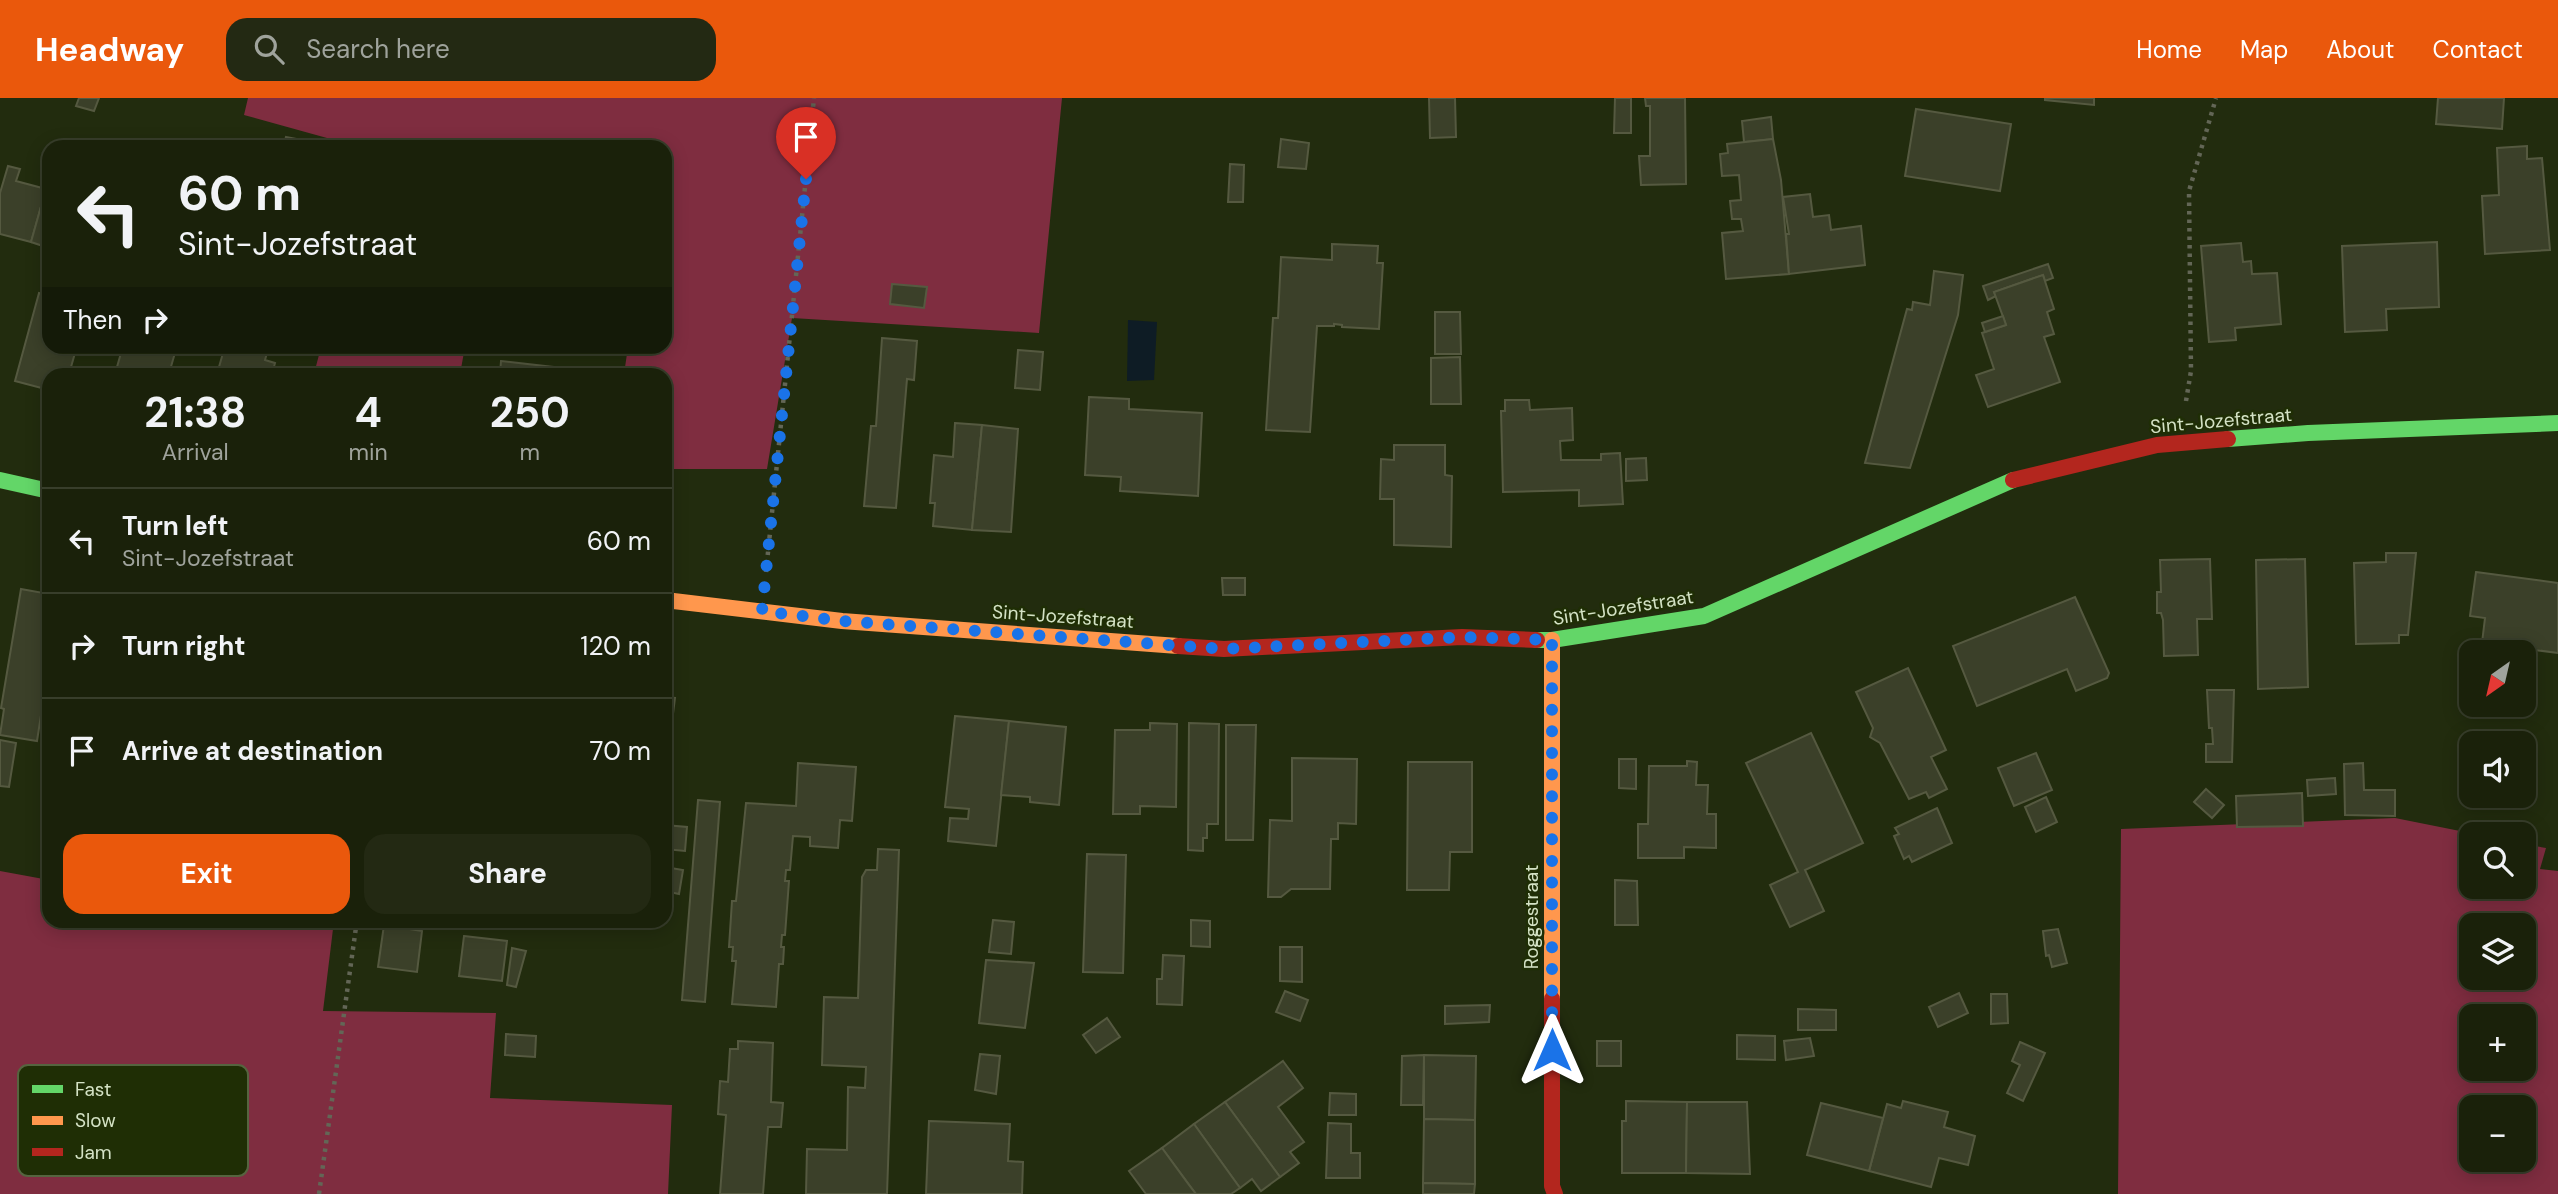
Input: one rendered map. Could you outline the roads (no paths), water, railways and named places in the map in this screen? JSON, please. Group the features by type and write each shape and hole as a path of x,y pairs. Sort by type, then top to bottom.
{"street":[{"name":"Sint-Jozefstraat","path":"672,601 842,621 1224,649 1462,637 1552,640 1703,616 2008,481 2157,445 2308,433 2558,423"},
{"path":"0,480 42,489"},
{"name":"Roggestraat","path":"1552,640 1552,1186 1555,1194"}],"water":[{"path":"1128,320 1157,322 1154,380 1127,381"}]}
